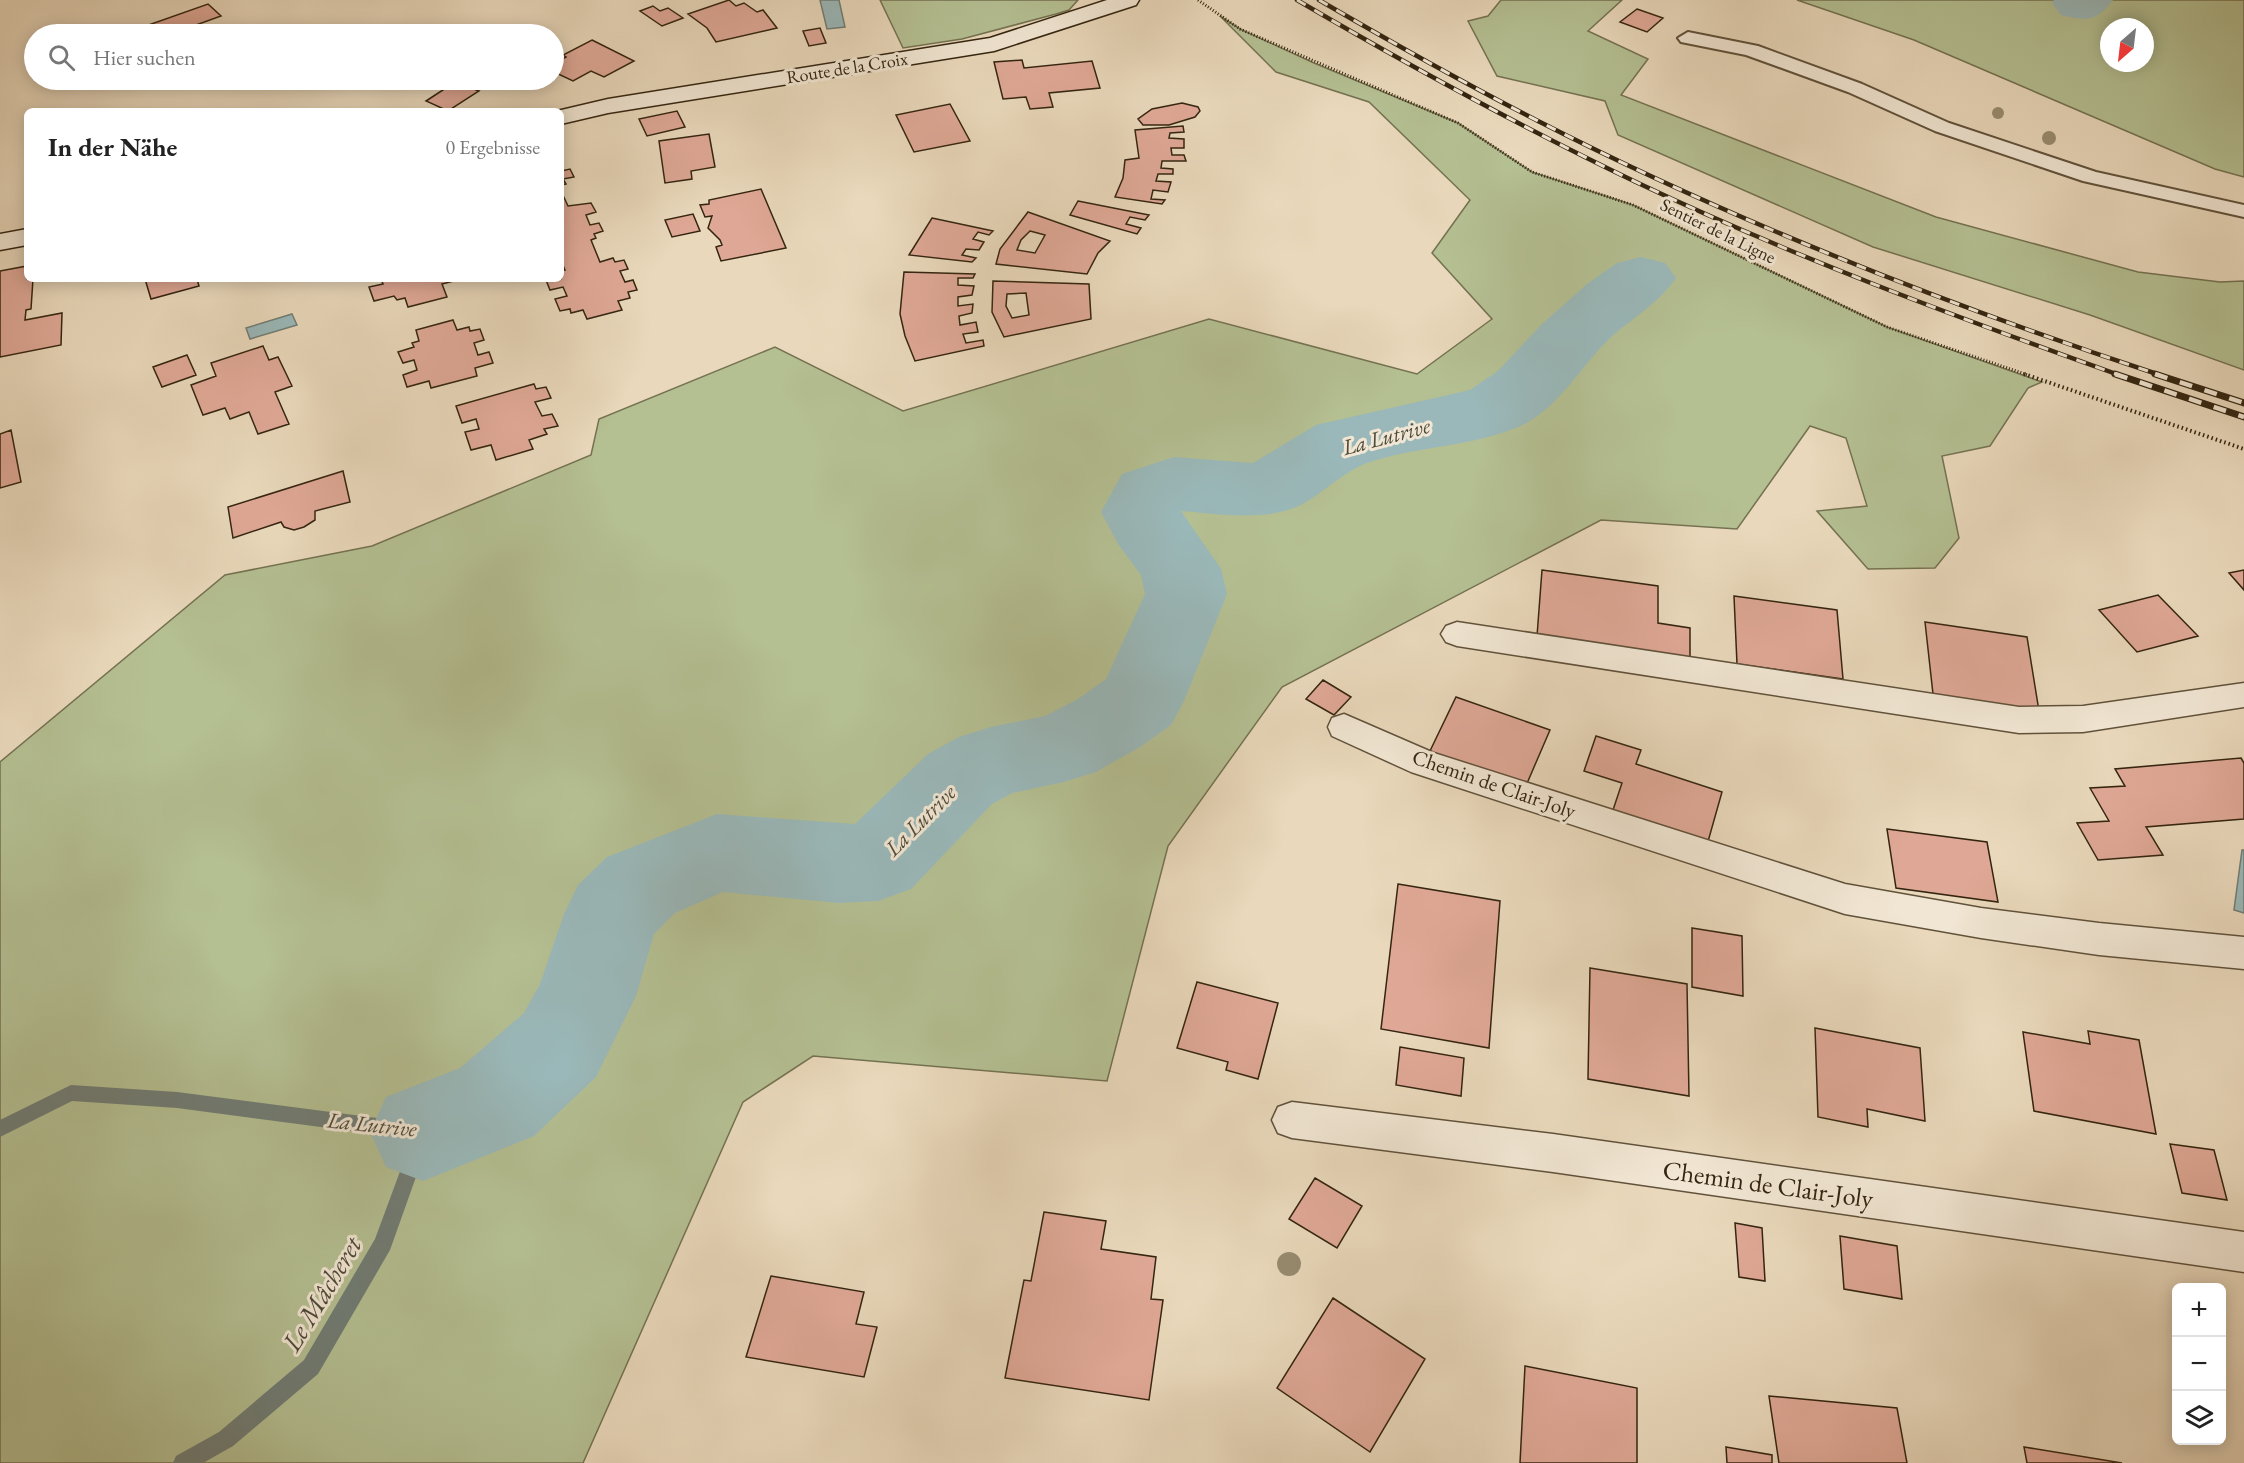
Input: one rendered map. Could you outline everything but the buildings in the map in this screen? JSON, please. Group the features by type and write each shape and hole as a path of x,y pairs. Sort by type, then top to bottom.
{"street":[{"name":"Route de la Croix","path":"564,116 608,106 994,44 1127,0"},
{"path":"0,242 24,238"},
{"path":"1457,634 2019,720 2083,719 2244,695"},
{"name":"Chemin de Clair-Joly","path":"1344,727 1423,763 1845,899 1981,923 2099,939 2244,953"},
{"name":"Chemin de Clair-Joly","path":"1292,1120 1542,1152 2244,1252"}],"lane":[{"path":"1688,38 1751,50 1855,88 1941,127 2090,177 2244,210"}],"path":[{"name":"Sentier de la Ligne","path":"1198,0 1240,29 1458,123 1532,172 1633,205 1887,327 2244,449"}],"green space":[{"path":"880,0 1078,0 1069,10 1056,14 962,39 903,48"},
{"path":"1501,0 1622,0 1588,31 1648,59 1621,95 1936,217 2138,272 2220,282 2244,281 2244,370 2090,315 1873,247 1618,135 1605,101 1497,76 1468,21 1488,16"},
{"path":"1797,0 2244,0 2244,177 2215,169 1914,40"},
{"path":"1220,16 1240,29 1314,63 1458,123 1532,172 1633,205 1887,327 2042,382 2028,388 1990,446 1942,456 1959,538 1935,568 1868,569 1817,511 1867,506 1846,438 1810,426 1737,529 1601,520 1282,687 1168,846 1107,1081 813,1056 743,1102 583,1463 0,1463 0,762 225,575 372,546 591,455 599,419 775,347 903,411 1209,319 1417,374 1492,319 1432,253 1470,200 1369,102 1276,72"}],"water":[{"path":"820,0 839,0 845,27 827,29"},
{"path":"292,314 297,325 250,339 246,328"},
{"path":"2242,850 2244,850 2244,913 2234,910"}],"waterway":[{"name":"La Lutrive","path":"2081,3 2084,0"},
{"name":"La Lutrive","path":"423,1132 497,1102 560,1045 586,996 612,914 641,885 717,853 839,864 878,862 960,779 991,762 1064,747 1109,723 1140,701 1186,594 1180,569 1146,524 1141,512 1150,493 1174,484 1251,490 1277,484 1300,467 1343,443 1491,410 1515,396 1584,324 1641,278"},
{"name":"La Lutrive","path":"0,1129 71,1093 177,1100 423,1132 383,1244 311,1367 226,1439 183,1463"}],"railway":[{"path":"1297,0 1508,118 1594,162 1697,210 1876,285 2119,375"},
{"path":"1319,0 1510,107 1689,194 1766,228 1923,291 2160,375"},
{"path":"2115,374 2244,417"},
{"path":"2155,374 2244,403"}],"water label":[{"name":"Le Mâcheret","path":"322,1294"}]}
